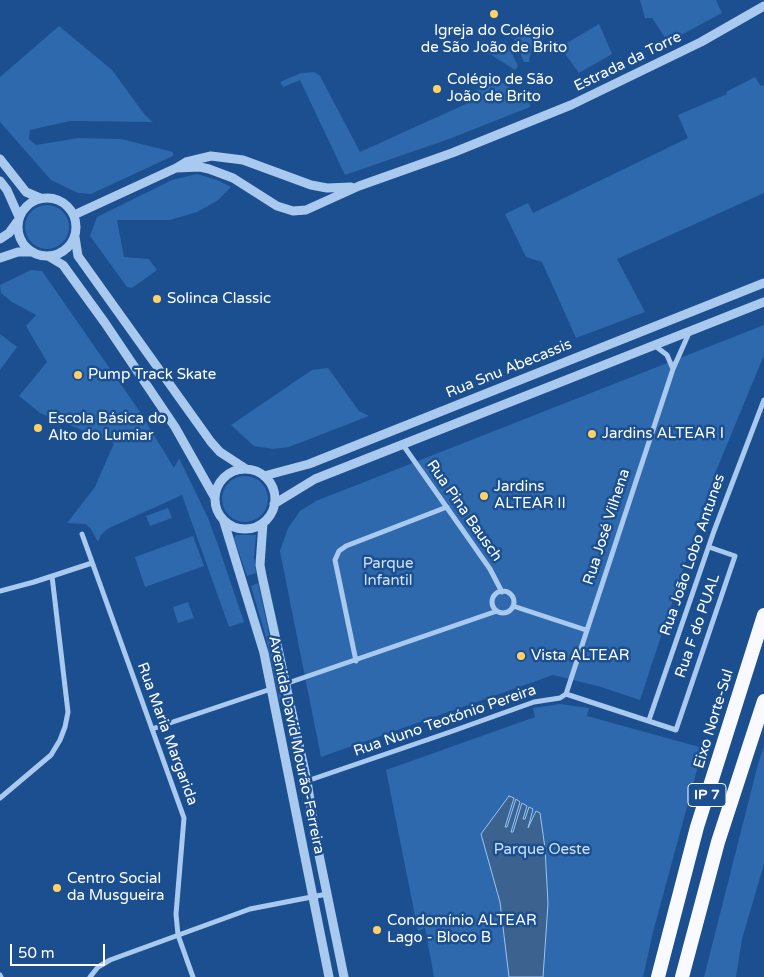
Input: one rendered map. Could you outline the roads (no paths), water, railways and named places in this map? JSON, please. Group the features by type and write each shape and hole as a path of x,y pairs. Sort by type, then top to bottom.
{"highway":[{"name":"Eixo Norte-Sul","path":"658,977 697,827 764,615"},
{"name":"IP 7","path":"682,977 718,842 764,701"}],"street":[{"name":"Estrada da Torre","path":"176,168 200,167 223,174 242,183 277,206 293,211 306,210 359,186 452,153 563,109 701,42 764,6"},
{"name":"Estrada da Torre","path":"74,214 186,162 200,158 222,156 243,160 311,185 340,188 359,186"},
{"path":"0,159 26,192 40,198 52,198 62,202 74,214 76,226 74,237 64,251 48,256 31,252 18,252 0,258"},
{"path":"0,181 8,190 18,219 20,239 31,252"},
{"path":"0,239 9,233 30,203 40,198"},
{"path":"48,256 63,265 105,323 175,427 215,498 219,515 224,522 231,526 248,529 263,523 272,511 274,504 274,493 270,484 264,476 246,469 220,452 210,442 78,256 74,237"},
{"name":"Rua Snu Abecassis","path":"264,476 309,464 764,283"},
{"name":"Rua Snu Abecassis","path":"274,504 315,478 764,302"},
{"name":"Rua José Vilhena","path":"566,694 673,369 690,331"},
{"path":"654,345 667,355 673,369"},
{"name":"Rua João Lobo Antunes","path":"649,720 708,546 764,400"},
{"name":"Rua Pina Bausch","path":"403,445 490,569 502,592"},
{"path":"215,498 216,489 228,474 246,469"},
{"path":"356,661 335,560 339,551 346,546 447,507"},
{"name":"Avenida David Mourão-Ferreira","path":"224,522 262,644 330,977"},
{"name":"Avenida David Mourão-Ferreira","path":"263,523 262,576 307,781 344,977"},
{"name":"Rua Maria Margarida","path":"82,534 184,818 176,914 178,935 193,977"},
{"name":"Rua F do PUAL","path":"649,720 676,730 735,556 708,546"},
{"path":"0,591 92,563"},
{"path":"0,798 51,755 65,727 68,712 52,576"},
{"path":"497,611 493,605 494,598 502,592 512,596 513,606"},
{"path":"513,606 586,630"},
{"path":"285,684 497,611 506,613 513,606"},
{"path":"152,729 271,689"},
{"path":"566,694 649,720"},
{"name":"Rua Nuno Teotónio Pereira","path":"307,781 534,702 560,698 566,694"},
{"path":"90,977 98,966 110,960 250,909 327,894"}],"place":[{"name":"Igreja do Colégio de São João de Brito","path":"494,14"},
{"name":"Colégio de São João de Brito","path":"437,89"},
{"name":"Solinca Classic","path":"157,299"},
{"name":"Pump Track Skate","path":"78,375"},
{"name":"Escola Básica do Alto do Lumiar","path":"38,428"},
{"name":"Jardins ALTEAR I","path":"592,434"},
{"name":"Jardins ALTEAR II","path":"484,496"},
{"name":"Vista ALTEAR","path":"521,656"},
{"name":"Centro Social da Musgueira","path":"57,888"},
{"name":"Condomínio ALTEAR Lago - Bloco B","path":"377,930"}],"park label":[{"name":"Parque Infantil","path":"388,572"},
{"name":"Parque Oeste","path":"542,850"}]}
